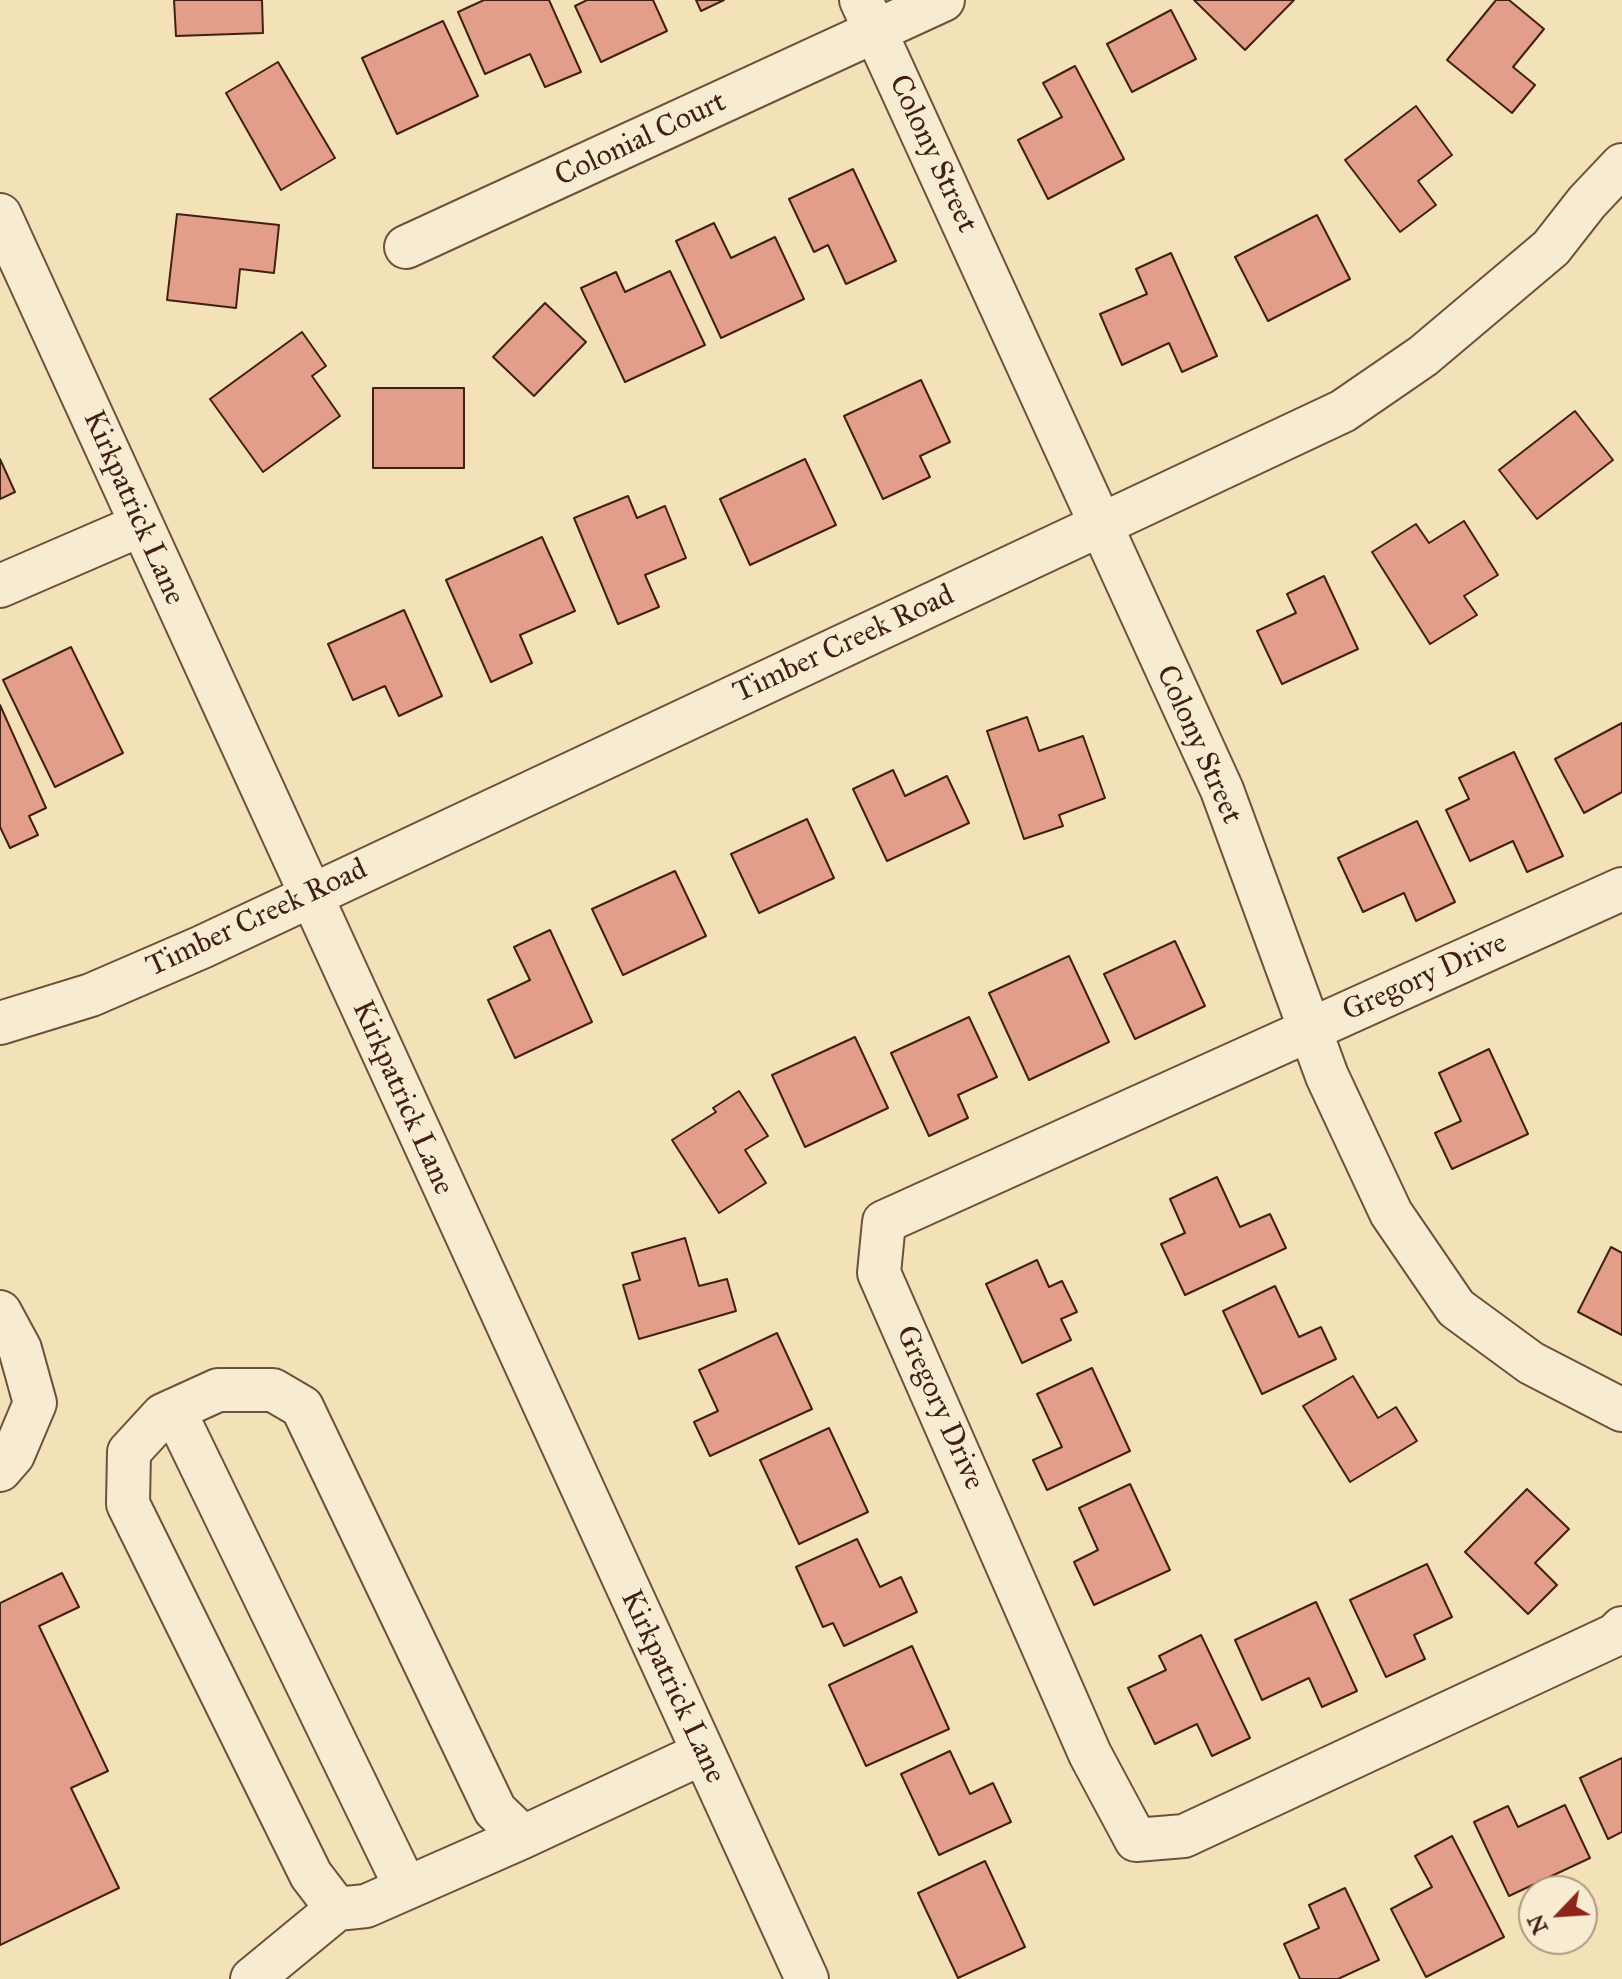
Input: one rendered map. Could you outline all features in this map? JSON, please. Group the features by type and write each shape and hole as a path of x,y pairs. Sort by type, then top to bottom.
{"street":[{"name":"Colonial Court","path":"406,247 868,16 943,0"},
{"name":"Colony Street","path":"868,16 973,240 1098,525 1222,790 1327,1076 1391,1213 1456,1308 1531,1363 1622,1410"},
{"name":"Timber Creek Road","path":"0,1023 91,995 1343,411 1423,356 1551,248 1587,202 1622,165"},
{"name":"Kirkpatrick Lane","path":"0,215 807,1979"},
{"path":"0,586 141,525"},
{"name":"Gregory Drive","path":"1622,889 884,1222 879,1273 1090,1754 1136,1840 1184,1836 1615,1635 1622,1628"},
{"path":"0,1312 20,1349 35,1403 13,1455 0,1470"},
{"path":"337,1909 311,1875 128,1504 129,1452 163,1415 218,1390 273,1390 302,1407 495,1810 523,1837"},
{"path":"174,1410 406,1888"},
{"path":"252,1979 337,1909 366,1906 703,1753"}],"building":[{"path":"174,0 262,0 263,33 176,36"},
{"path":"484,0 549,0 581,72 545,87 530,54 485,74 458,12"},
{"path":"587,0 653,0 667,31 601,62 575,6"},
{"path":"696,0 724,0 701,11"},
{"path":"1194,0 1294,0 1245,50"},
{"path":"1496,0 1509,0 1544,29 1513,67 1535,85 1512,113 1447,60"},
{"path":"1171,10 1196,59 1132,92 1107,44"},
{"path":"443,21 478,96 397,134 362,58"},
{"path":"278,62 335,158 281,190 226,93"},
{"path":"1075,66 1124,159 1048,199 1018,140 1062,117 1043,83"},
{"path":"1416,106 1452,155 1418,181 1436,205 1400,232 1345,160"},
{"path":"853,169 896,261 846,284 828,245 814,252 789,199"},
{"path":"177,214 279,225 274,273 240,269 236,308 167,300"},
{"path":"1317,215 1350,279 1268,321 1235,257"},
{"path":"714,223 731,258 775,237 804,299 721,338 676,241"},
{"path":"1171,253 1217,356 1182,372 1169,343 1122,365 1100,314 1147,294 1136,269"},
{"path":"670,271 705,345 625,382 581,288 616,272 625,292"},
{"path":"545,303 586,342 534,396 493,357"},
{"path":"302,332 326,366 312,376 340,416 263,472 210,399"},
{"path":"921,380 950,442 920,456 930,477 883,499 844,416"},
{"path":"373,388 464,388 464,468 373,468"},
{"path":"1575,411 1613,460 1537,519 1499,470"},
{"path":"0,459 15,492 0,499"},
{"path":"805,459 836,525 750,565 720,499"},
{"path":"628,496 637,518 665,506 686,558 645,575 659,607 618,624 574,518"},
{"path":"1464,521 1498,575 1464,596 1477,615 1430,644 1372,552 1416,524 1429,543"},
{"path":"542,537 575,611 520,635 532,663 491,682 446,580"},
{"path":"1324,576 1358,649 1282,684 1257,631 1296,613 1287,594"},
{"path":"404,610 442,696 399,716 385,686 353,700 328,644"},
{"path":"71,647 123,753 55,787 3,680"},
{"path":"0,705 46,808 29,816 38,835 10,848 0,827"},
{"path":"1027,717 1039,751 1083,736 1105,798 1059,815 1063,826 1024,839 987,731"},
{"path":"1622,723 1622,792 1584,813 1555,759"},
{"path":"1514,752 1563,856 1527,872 1513,841 1470,861 1446,810 1469,799 1459,778"},
{"path":"893,770 905,796 947,776 969,823 887,861 853,789"},
{"path":"807,819 834,878 759,913 731,854"},
{"path":"1417,821 1455,902 1416,921 1404,893 1363,912 1338,858"},
{"path":"675,871 706,936 623,975 592,909"},
{"path":"550,930 592,1022 515,1058 488,1000 530,980 514,947"},
{"path":"1175,941 1205,1006 1135,1039 1104,974"},
{"path":"1069,956 1109,1042 1029,1080 989,993"},
{"path":"969,1017 997,1077 958,1095 968,1118 929,1136 891,1053"},
{"path":"855,1037 888,1108 805,1147 772,1075"},
{"path":"1489,1049 1528,1134 1452,1169 1435,1133 1461,1121 1439,1073"},
{"path":"739,1091 768,1136 745,1150 766,1183 719,1213 672,1140 716,1112 713,1108"},
{"path":"1217,1177 1240,1227 1270,1214 1286,1248 1185,1295 1161,1244 1185,1233 1170,1199"},
{"path":"685,1238 699,1286 727,1279 736,1311 639,1339 623,1285 640,1280 632,1253"},
{"path":"1611,1247 1622,1253 1622,1335 1578,1312"},
{"path":"1037,1260 1049,1287 1062,1281 1077,1312 1061,1319 1071,1340 1022,1363 986,1284"},
{"path":"1275,1286 1299,1337 1321,1327 1336,1359 1262,1394 1223,1311"},
{"path":"777,1333 812,1409 710,1456 694,1422 718,1411 699,1370"},
{"path":"1092,1368 1130,1451 1047,1490 1033,1460 1062,1447 1037,1394"},
{"path":"1353,1376 1378,1418 1396,1407 1417,1441 1350,1482 1303,1406"},
{"path":"829,1428 868,1512 799,1544 760,1460"},
{"path":"1130,1484 1170,1570 1094,1605 1074,1562 1098,1550 1079,1508"},
{"path":"1527,1489 1569,1529 1535,1563 1557,1585 1528,1614 1465,1552"},
{"path":"857,1539 880,1587 901,1577 917,1612 844,1646 833,1623 823,1627 796,1567"},
{"path":"1427,1564 1452,1617 1414,1635 1425,1659 1386,1677 1350,1600"},
{"path":"62,1573 79,1607 39,1626 108,1771 71,1788 119,1888 0,1945 0,1603"},
{"path":"1316,1602 1357,1691 1322,1707 1309,1678 1262,1700 1235,1640"},
{"path":"1201,1635 1250,1738 1212,1756 1197,1724 1155,1744 1128,1688 1166,1670 1159,1656"},
{"path":"912,1646 949,1729 866,1766 829,1685"},
{"path":"950,1751 970,1794 993,1783 1011,1822 939,1855 901,1774"},
{"path":"1622,1758 1622,1832 1608,1839 1580,1778"},
{"path":"1565,1805 1590,1858 1554,1875 1518,1875 1518,1892 1509,1896 1474,1822 1508,1806 1518,1827"},
{"path":"1452,1836 1504,1937 1426,1977 1391,1909 1432,1887 1415,1856"},
{"path":"985,1861 1025,1947 958,1978 918,1893"},
{"path":"1345,1888 1379,1960 1338,1979 1300,1979 1284,1944 1319,1928 1309,1905"}]}
